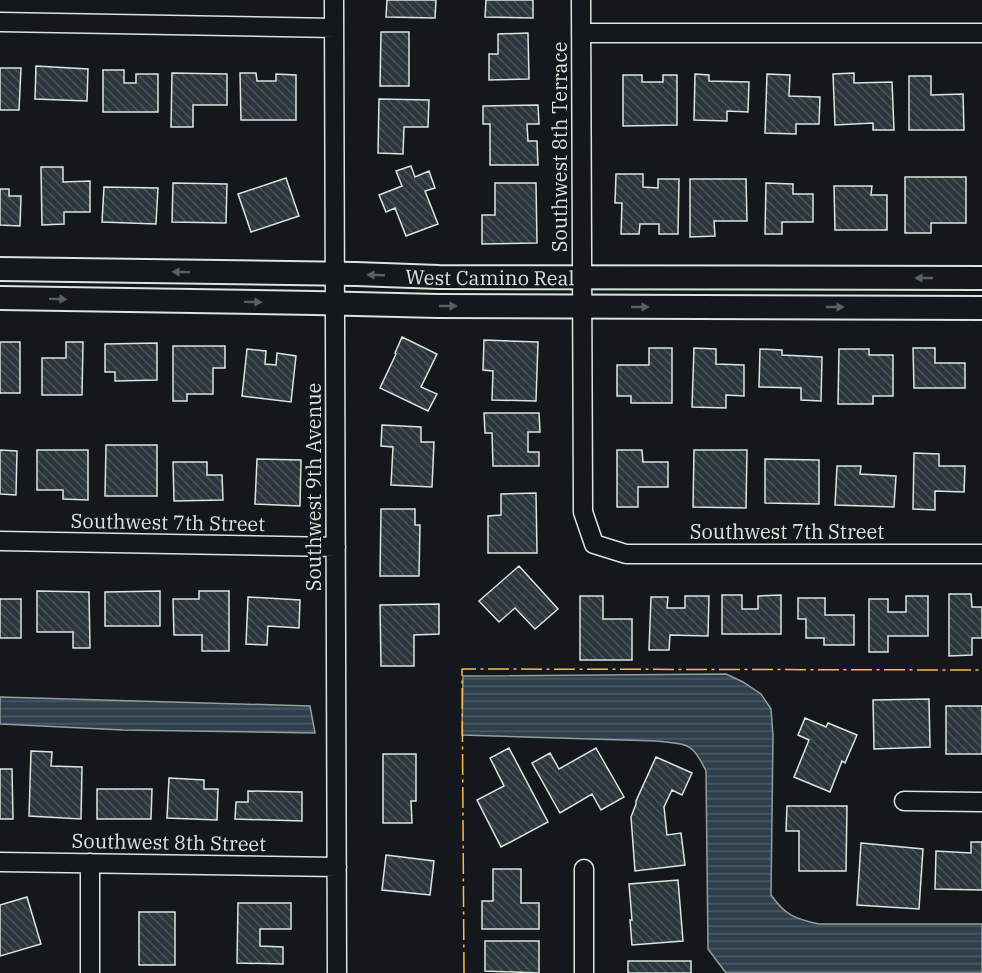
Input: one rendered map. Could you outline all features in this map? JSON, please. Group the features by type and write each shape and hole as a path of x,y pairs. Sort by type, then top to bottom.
{"street":[{"name":"Southwest 9th Avenue","path":"334,0 338,973"},
{"name":"Southwest 8th Terrace","path":"581,0 583,512 594,544"},
{"path":"0,22 334,28"},
{"path":"581,33 982,33"},
{"name":"West Camino Real","path":"0,269 440,277 982,278"},
{"name":"West Camino Real","path":"0,298 438,306 982,308"},
{"name":"Southwest 7th Street","path":"0,542 336,547"},
{"name":"Southwest 7th Street","path":"594,544 626,554 982,554"},
{"path":"904,801 982,802"},
{"name":"Southwest 8th Street","path":"0,862 337,867"},
{"path":"90,863 90,973"},
{"path":"584,869 584,973"}],"water":[{"path":"726,674 761,694 771,709 773,736 771,895 776,902 791,915 819,924 982,924 982,973 726,973 708,949 706,771 692,749 682,744 656,741 462,735 463,676"},
{"path":"0,697 310,706 315,733 123,730 0,724"}],"building":[{"path":"387,0 436,0 435,18 386,17"},
{"path":"486,0 533,0 533,18 485,17"},
{"path":"381,32 409,32 409,86 380,86"},
{"path":"528,33 529,79 489,80 489,54 498,54 498,34"},
{"path":"36,66 88,69 87,101 35,99"},
{"path":"0,68 21,68 19,110 0,110"},
{"path":"103,70 124,70 124,83 136,83 136,74 158,74 158,112 103,112"},
{"path":"172,73 227,74 227,105 193,105 193,127 171,127"},
{"path":"240,73 256,73 257,81 276,81 276,74 296,75 296,120 241,120"},
{"path":"854,73 854,83 892,82 894,130 873,130 873,123 835,125 833,74"},
{"path":"695,74 709,75 709,81 749,82 748,112 727,111 727,121 694,120"},
{"path":"767,74 790,75 789,96 820,97 819,124 796,124 796,134 765,133"},
{"path":"623,75 642,75 642,82 663,82 663,75 677,75 677,125 623,126"},
{"path":"909,76 931,76 931,95 963,94 964,130 909,130"},
{"path":"379,99 429,100 428,127 404,127 403,154 378,153"},
{"path":"538,105 539,124 527,124 528,141 537,141 538,165 490,165 490,124 483,124 483,106"},
{"path":"411,166 415,177 429,171 435,188 425,191 438,224 406,236 395,208 386,212 379,195 402,186 396,171"},
{"path":"41,167 63,167 63,182 90,181 90,212 64,212 64,224 42,225"},
{"path":"616,174 643,174 643,187 658,188 658,179 679,179 678,234 659,234 659,224 640,224 639,234 621,234 622,203 615,203"},
{"path":"905,177 966,177 966,223 931,223 931,233 905,233"},
{"path":"286,178 299,216 251,232 238,194"},
{"path":"690,179 746,179 747,221 714,221 715,236 690,237"},
{"path":"173,183 227,184 226,223 172,222"},
{"path":"495,183 536,183 537,243 482,244 482,215 495,215"},
{"path":"766,183 793,184 793,194 813,194 813,222 782,222 782,234 765,234"},
{"path":"834,186 872,186 871,195 887,195 887,230 835,230"},
{"path":"104,187 158,188 156,224 102,222"},
{"path":"0,189 9,189 9,196 21,196 20,226 0,225"},
{"path":"402,337 437,354 421,387 437,394 428,411 380,388"},
{"path":"484,340 538,342 536,401 492,400 493,371 483,370"},
{"path":"0,342 20,342 20,393 0,393"},
{"path":"66,342 83,342 82,395 42,395 42,358 66,358"},
{"path":"157,343 157,380 115,381 115,372 105,372 105,344"},
{"path":"173,346 225,346 225,368 213,368 213,394 187,394 187,401 173,401"},
{"path":"649,348 672,348 672,403 631,403 631,396 617,396 617,365 649,365"},
{"path":"694,348 716,349 716,364 744,365 744,396 726,395 726,408 692,407"},
{"path":"913,348 935,348 935,363 965,363 965,388 914,388"},
{"path":"247,349 266,351 265,364 276,365 277,353 296,356 291,402 242,396"},
{"path":"760,349 782,350 782,355 822,357 821,401 801,400 801,388 759,387"},
{"path":"839,349 869,349 869,355 893,355 893,396 873,396 873,404 838,404"},
{"path":"484,413 539,413 540,432 528,432 528,452 539,452 539,466 493,466 492,433 485,433"},
{"path":"382,425 421,427 421,442 434,442 432,487 391,485 393,447 381,446"},
{"path":"106,445 157,445 157,496 105,496"},
{"path":"0,450 17,451 16,495 0,494"},
{"path":"37,450 88,450 88,500 63,499 63,490 37,490"},
{"path":"617,450 642,450 643,462 668,462 668,487 638,487 638,507 617,507"},
{"path":"694,450 747,450 746,508 693,507"},
{"path":"914,453 939,454 939,466 965,466 964,492 935,491 935,510 913,509"},
{"path":"257,459 301,460 300,506 255,504"},
{"path":"765,459 819,460 819,504 765,503"},
{"path":"173,462 207,462 207,475 222,475 223,500 174,501"},
{"path":"837,466 861,466 860,474 896,476 894,507 835,505"},
{"path":"536,493 537,553 488,553 488,516 501,515 501,494"},
{"path":"381,509 415,509 415,525 420,525 419,576 380,576"},
{"path":"519,566 558,609 535,629 515,608 499,622 479,601"},
{"path":"37,591 89,592 90,648 73,648 73,632 37,632"},
{"path":"160,591 160,626 105,626 105,592"},
{"path":"199,591 229,591 229,651 202,651 202,635 174,635 173,599 199,599"},
{"path":"949,594 971,594 972,607 982,607 982,638 972,638 972,655 949,656"},
{"path":"722,595 742,595 742,609 758,609 758,596 781,595 781,634 722,634"},
{"path":"580,596 603,596 603,619 632,619 632,660 580,660"},
{"path":"685,596 709,596 708,636 670,635 669,650 649,650 651,597 668,597 667,608 685,608"},
{"path":"906,596 928,596 928,636 888,636 888,652 869,652 869,599 888,599 888,612 906,612"},
{"path":"248,597 300,600 299,628 268,626 267,645 246,644"},
{"path":"798,598 825,598 825,615 854,615 854,645 824,645 824,638 806,638 806,619 798,619"},
{"path":"0,599 21,599 21,638 0,638"},
{"path":"439,604 439,634 414,635 414,666 381,666 380,605"},
{"path":"929,699 930,747 874,749 873,700"},
{"path":"946,706 982,706 982,754 946,754"},
{"path":"805,718 826,727 828,723 857,735 845,763 842,761 830,792 794,777 809,740 798,735"},
{"path":"509,748 548,822 501,847 477,800 504,786 490,758"},
{"path":"596,748 624,797 601,810 592,794 560,813 532,763 550,753 559,769"},
{"path":"31,751 52,752 51,766 82,767 81,819 29,816"},
{"path":"383,754 416,754 416,801 411,801 412,823 383,823"},
{"path":"656,757 692,773 682,795 672,790 664,807 667,835 681,833 685,865 635,871 631,817"},
{"path":"0,769 12,769 13,819 0,819"},
{"path":"169,778 204,780 204,789 218,789 217,820 167,818"},
{"path":"97,789 152,789 151,819 97,819"},
{"path":"248,791 302,792 302,821 235,819 236,802 248,802"},
{"path":"787,806 847,806 846,871 799,871 799,831 786,831"},
{"path":"971,842 982,842 982,890 935,889 936,851 971,853"},
{"path":"861,843 923,849 919,909 857,905"},
{"path":"386,855 434,861 430,895 382,890"},
{"path":"493,869 521,869 521,903 539,903 539,929 482,929 482,901 493,901"},
{"path":"678,880 683,941 632,945 629,884"},
{"path":"27,897 41,944 0,956 0,905"},
{"path":"238,903 291,903 291,929 260,929 260,946 283,947 283,964 237,963"},
{"path":"139,912 175,912 175,965 139,965"},
{"path":"485,941 539,941 539,973 485,971"},
{"path":"628,961 691,961 691,973 628,973"}],"power":[{"path":"464,973 462,669 982,670"}]}
